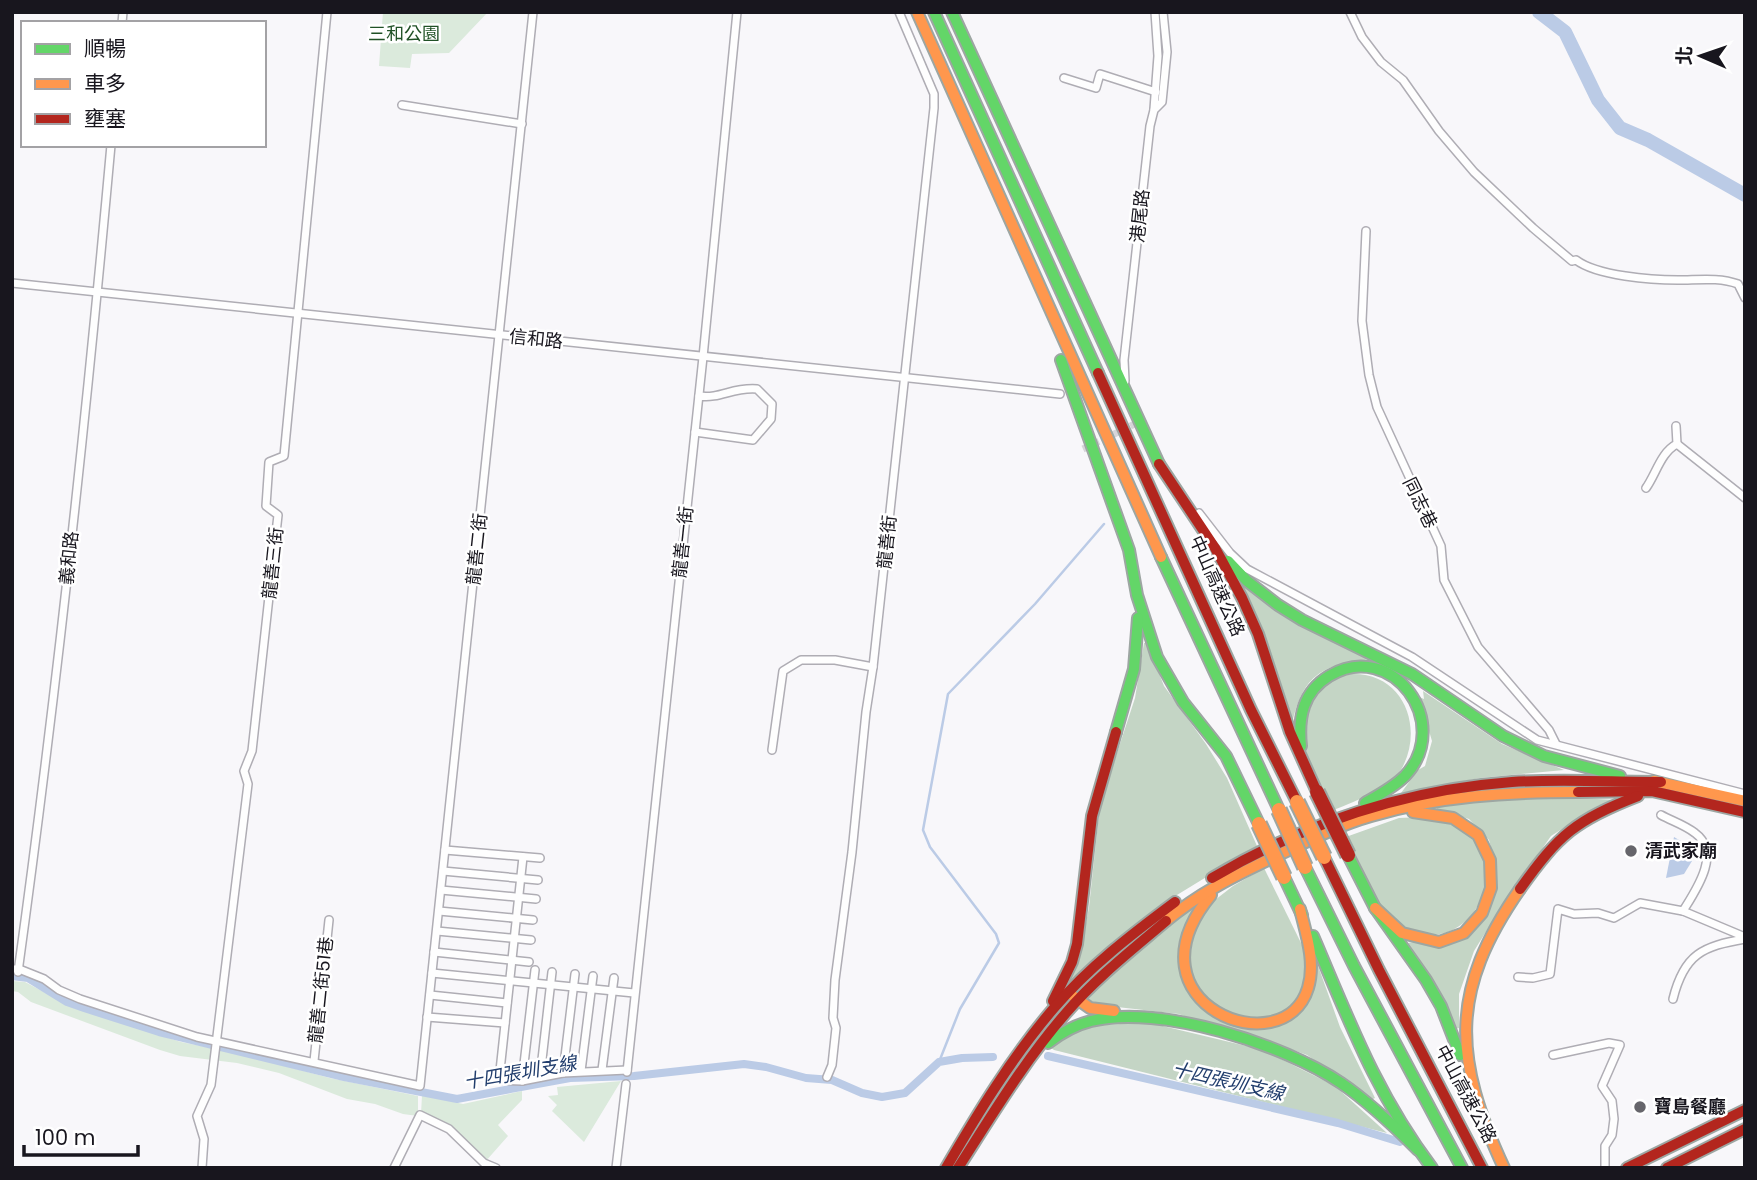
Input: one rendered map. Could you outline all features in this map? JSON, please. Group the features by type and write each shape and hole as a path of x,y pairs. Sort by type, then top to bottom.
{"main road":[{"name":"中山高速公路","path":"917,12 1124,477 1305,867 1462,1168"},
{"name":"中山高速公路","path":"934,12 1251,710 1378,970 1482,1168"},
{"path":"952,12 1154,457 1215,548 1242,598 1258,634 1290,732 1317,792 1375,908 1426,979 1441,1006 1477,1109 1504,1168"},
{"path":"946,1168 996,1085 1041,1023 1062,985 1077,944 1092,815 1100,781 1128,696 1137,658 1139,632 1137,595 1129,550 999,196"},
{"path":"1215,548 1247,581 1278,605 1412,674 1503,736 1565,763 1745,812"},
{"path":"1137,595 1157,657 1169,681 1182,702 1226,756 1323,959 1358,1046 1377,1083 1432,1168"},
{"path":"1304,765 1300,738 1301,716 1306,696 1327,675 1339,668 1371,667 1389,673 1410,690 1423,722 1424,738 1416,761 1391,787 1350,812"},
{"path":"958,1168 1022,1068 1073,996 1111,952 1173,904 1240,860 1350,812 1432,791 1512,782 1657,786 1745,801"},
{"path":"1041,1023 1182,908 1230,878 1326,833 1370,816 1432,802 1527,792 1657,786"},
{"path":"1470,1083 1464,1036 1468,996 1482,952 1495,928 1537,865 1565,834 1605,809 1657,786"},
{"path":"1370,816 1417,811 1454,817 1467,824 1484,842 1491,854 1494,870 1493,887 1482,915 1474,925 1452,938 1426,941 1407,936 1391,925 1375,908"},
{"path":"1230,878 1193,917 1182,944 1181,959 1195,994 1213,1010 1229,1018 1254,1024 1269,1023 1296,1008 1306,994 1311,970 1310,952 1300,909"},
{"path":"1073,996 1090,1008 1164,1015 1273,1048 1328,1075 1378,1112 1418,1150"},
{"path":"1022,1068 1058,1035 1097,1020 1157,1020 1209,1030"},
{"path":"1627,1168 1745,1110"},
{"path":"1667,1168 1745,1129"}],"street":[{"name":"龍善三街","path":"215,1041 248,784 244,771 252,751 278,514 266,506 269,462 284,456 327,12"},
{"name":"龍善二街","path":"421,1086 533,12"},
{"name":"龍善一街","path":"602,1070 627,1071 737,12"},
{"name":"龍善街","path":"827,1077 832,1065 836,1028 833,1018 835,979 852,852 934,108 933,94 899,12"},
{"path":"1154,110 1158,56 1155,12"},
{"name":"港尾路","path":"1163,12 1167,52 1162,102 1154,110 1124,360 1125,387 1141,421 1163,461 1195,507 1230,552 1247,569 1412,657 1537,740 1557,744"},
{"path":"1350,12 1362,37 1381,62 1403,80 1439,131 1474,172 1572,261 1626,275 1675,280 1726,279 1738,284 1745,298"},
{"path":"1065,78 1096,88 1100,74 1156,92"},
{"path":"402,105 522,124"},
{"name":"義和路","path":"111,147 51,724 16,970 44,979 59,990 80,999 215,1041"},
{"name":"同志巷","path":"1366,231 1362,321 1377,407 1441,546 1444,580 1478,647 1549,730 1557,744"},
{"name":"信和路","path":"12,283 1060,394"},
{"path":"695,432 753,440 771,419 772,404 757,389 742,388 714,398 699,396"},
{"path":"1676,426 1677,444 1745,498"},
{"path":"1646,488 1663,458 1673,445 1677,444"},
{"path":"772,750 783,671 801,660 835,660 873,667"},
{"path":"1557,744 1745,794"},
{"path":"1661,815 1696,833 1705,846 1706,858 1700,883 1683,911"},
{"path":"445,850 540,858"},
{"path":"523,857 499,1080 522,1081 563,1073 602,1070 614,978"},
{"path":"443,871 538,880"},
{"path":"441,890 536,899"},
{"path":"1518,977 1533,978 1550,974 1558,909 1574,914 1598,913 1614,918 1640,903 1683,911 1745,938"},
{"path":"439,911 533,920"},
{"name":"龍善二街51巷","path":"314,1061 329,920"},
{"path":"437,931 531,940"},
{"path":"1673,999 1678,981 1700,951 1718,943 1745,938"},
{"path":"434,952 529,962"},
{"path":"522,1081 535,970"},
{"path":"540,1077 552,972"},
{"path":"432,973 635,993"},
{"path":"563,1073 575,974"},
{"path":"581,1072 593,976"},
{"path":"430,995 507,1003"},
{"path":"428,1017 505,1023"},
{"path":"202,1168 204,1139 197,1116 211,1085 215,1041"},
{"name":"龍善二街51巷","path":"215,1041 421,1086"},
{"path":"1553,1055 1609,1043 1620,1045 1602,1086 1612,1101 1614,1119 1612,1135 1605,1146 1605,1168"},
{"path":"616,1168 626,1084"},
{"path":"394,1168 420,1115 449,1129 484,1163 496,1168"}],"green space":[{"name":"三和公園","path":"383,12 488,12 449,53 412,54 410,68 379,66"},
{"path":"1237,580 1372,659 1340,665 1318,675 1303,693 1292,724"},
{"path":"1144,643 1147,643 1164,686 1227,778 1257,846 1159,906 1067,986 1079,961 1089,907 1100,805 1135,698"},
{"path":"1351,674 1371,676 1387,684 1399,696 1411,729 1410,747 1404,765 1389,785 1329,812 1305,758 1302,725 1315,694 1335,677"},
{"path":"1423,691 1502,744 1564,770 1480,778 1401,793 1418,770 1425,766 1432,741 1419,697 1424,699"},
{"path":"1543,796 1615,800 1598,806 1551,836 1474,951 1459,994 1459,1028 1455,1029 1408,943 1475,930 1497,869 1489,840 1469,819 1437,809 1437,806"},
{"path":"1421,817 1450,823 1475,838 1486,872 1485,887 1473,913 1451,931 1437,935 1414,931 1382,908 1362,881 1343,838 1399,818"},
{"path":"1264,868 1306,953 1308,973 1298,1004 1266,1022 1218,1010 1195,988 1188,966 1191,929 1206,907 1233,886"},
{"path":"1193,907 1181,961 1209,1011 1288,1020 1317,963 1340,1027 1375,1098 1371,1100 1307,1055 1262,1039 1215,1028 1179,1014 1117,1007 1087,1000 1131,954"},
{"path":"12,981 25,982 74,1008 181,1042 418,1096 418,1116 347,1099 279,1073 160,1050 31,1002 18,992 12,991"},
{"path":"1146,1022 1263,1050 1335,1086 1387,1133 1050,1047 1081,1027"},
{"path":"621,1081 584,1142 552,1111 557,1105 548,1096 558,1095 557,1087"},
{"path":"522,1091 522,1100 498,1125 508,1136 485,1162 450,1127 421,1114 422,1095 463,1104"}],"water":[{"path":"1674,837 1691,847 1692,861 1684,874 1666,878"}],"waterway":[{"path":"1539,12 1565,32 1598,100 1620,128 1648,140 1745,195"},
{"path":"939,1062 960,1009 999,943 996,934 930,847 923,830 948,694 1035,604 1104,524"},
{"name":"十四張圳支線","path":"12,976 28,978 67,1002 159,1032 344,1077 457,1099 570,1078 634,1076 744,1064 806,1078 832,1080 862,1093 882,1097 905,1093 939,1062 993,1057"},
{"name":"十四張圳支線","path":"1048,1056 1338,1123 1400,1142"}],"tunnel":[{"path":"1083,449 1139,422"}],"traffic: fast":[{"path":"934,12 1098,373"},
{"path":"952,12 1159,464"},
{"path":"1061,360 1129,550 1137,595 1157,657 1183,702 1226,756 1259,824"},
{"path":"1161,557 1279,810"},
{"path":"1228,561 1247,581 1278,605 1302,620 1412,674 1503,736 1544,756 1620,776"},
{"path":"1116,732 1134,669 1138,618"},
{"path":"1301,746 1300,725 1304,706 1320,682 1352,667 1374,668 1394,677 1409,692 1419,711 1423,733 1418,755 1401,780 1365,803"},
{"path":"1348,855 1375,908 1441,1006 1460,1055"},
{"path":"1305,867 1354,966 1462,1168"},
{"path":"1284,877 1302,915"},
{"path":"1313,936 1379,1084 1432,1168"},
{"path":"1048,1043 1079,1025 1119,1017 1151,1018 1220,1031 1287,1054 1341,1083 1381,1115 1418,1150"}],"traffic: slow":[{"path":"917,12 1161,557"},
{"path":"1654,781 1745,801"},
{"path":"1166,921 1191,902 1230,879 1320,835 1358,820 1396,809 1447,800 1500,794 1578,792"},
{"path":"1297,802 1324,857"},
{"path":"1279,810 1305,867"},
{"path":"1375,908 1402,933 1439,942 1464,933 1482,913 1491,888 1490,860 1478,835 1453,818 1413,812"},
{"path":"1259,824 1284,877"},
{"path":"1504,1168 1475,1092 1468,1058 1466,1026 1470,993 1480,960 1520,889"},
{"path":"1211,895 1188,934 1185,967 1196,993 1217,1012 1243,1022 1270,1022 1293,1011 1308,988 1311,958 1300,909"},
{"path":"1073,996 1090,1008 1114,1011"}],"traffic: jam":[{"path":"1098,373 1251,710 1297,802"},
{"path":"1159,464 1215,548 1242,598 1258,634 1290,732 1317,792"},
{"path":"1053,1001 1072,962 1077,944 1092,816 1116,732"},
{"path":"1212,878 1283,841 1356,812 1394,801 1472,786 1512,782 1661,782"},
{"path":"1578,792 1652,791 1745,812"},
{"path":"1317,792 1348,855"},
{"path":"1520,889 1546,855 1570,831 1599,813 1638,796"},
{"path":"1324,857 1379,970 1482,1168"},
{"path":"946,1168 983,1106 1054,1008 1096,965 1175,902"},
{"path":"958,1168 1023,1069 1066,1013 1102,976 1166,921"},
{"path":"1627,1168 1745,1110"},
{"path":"1667,1168 1745,1129"}],"place":[{"name":"清武家廟","path":"1631,851"},
{"name":"寶島餐廳","path":"1640,1107"}]}
